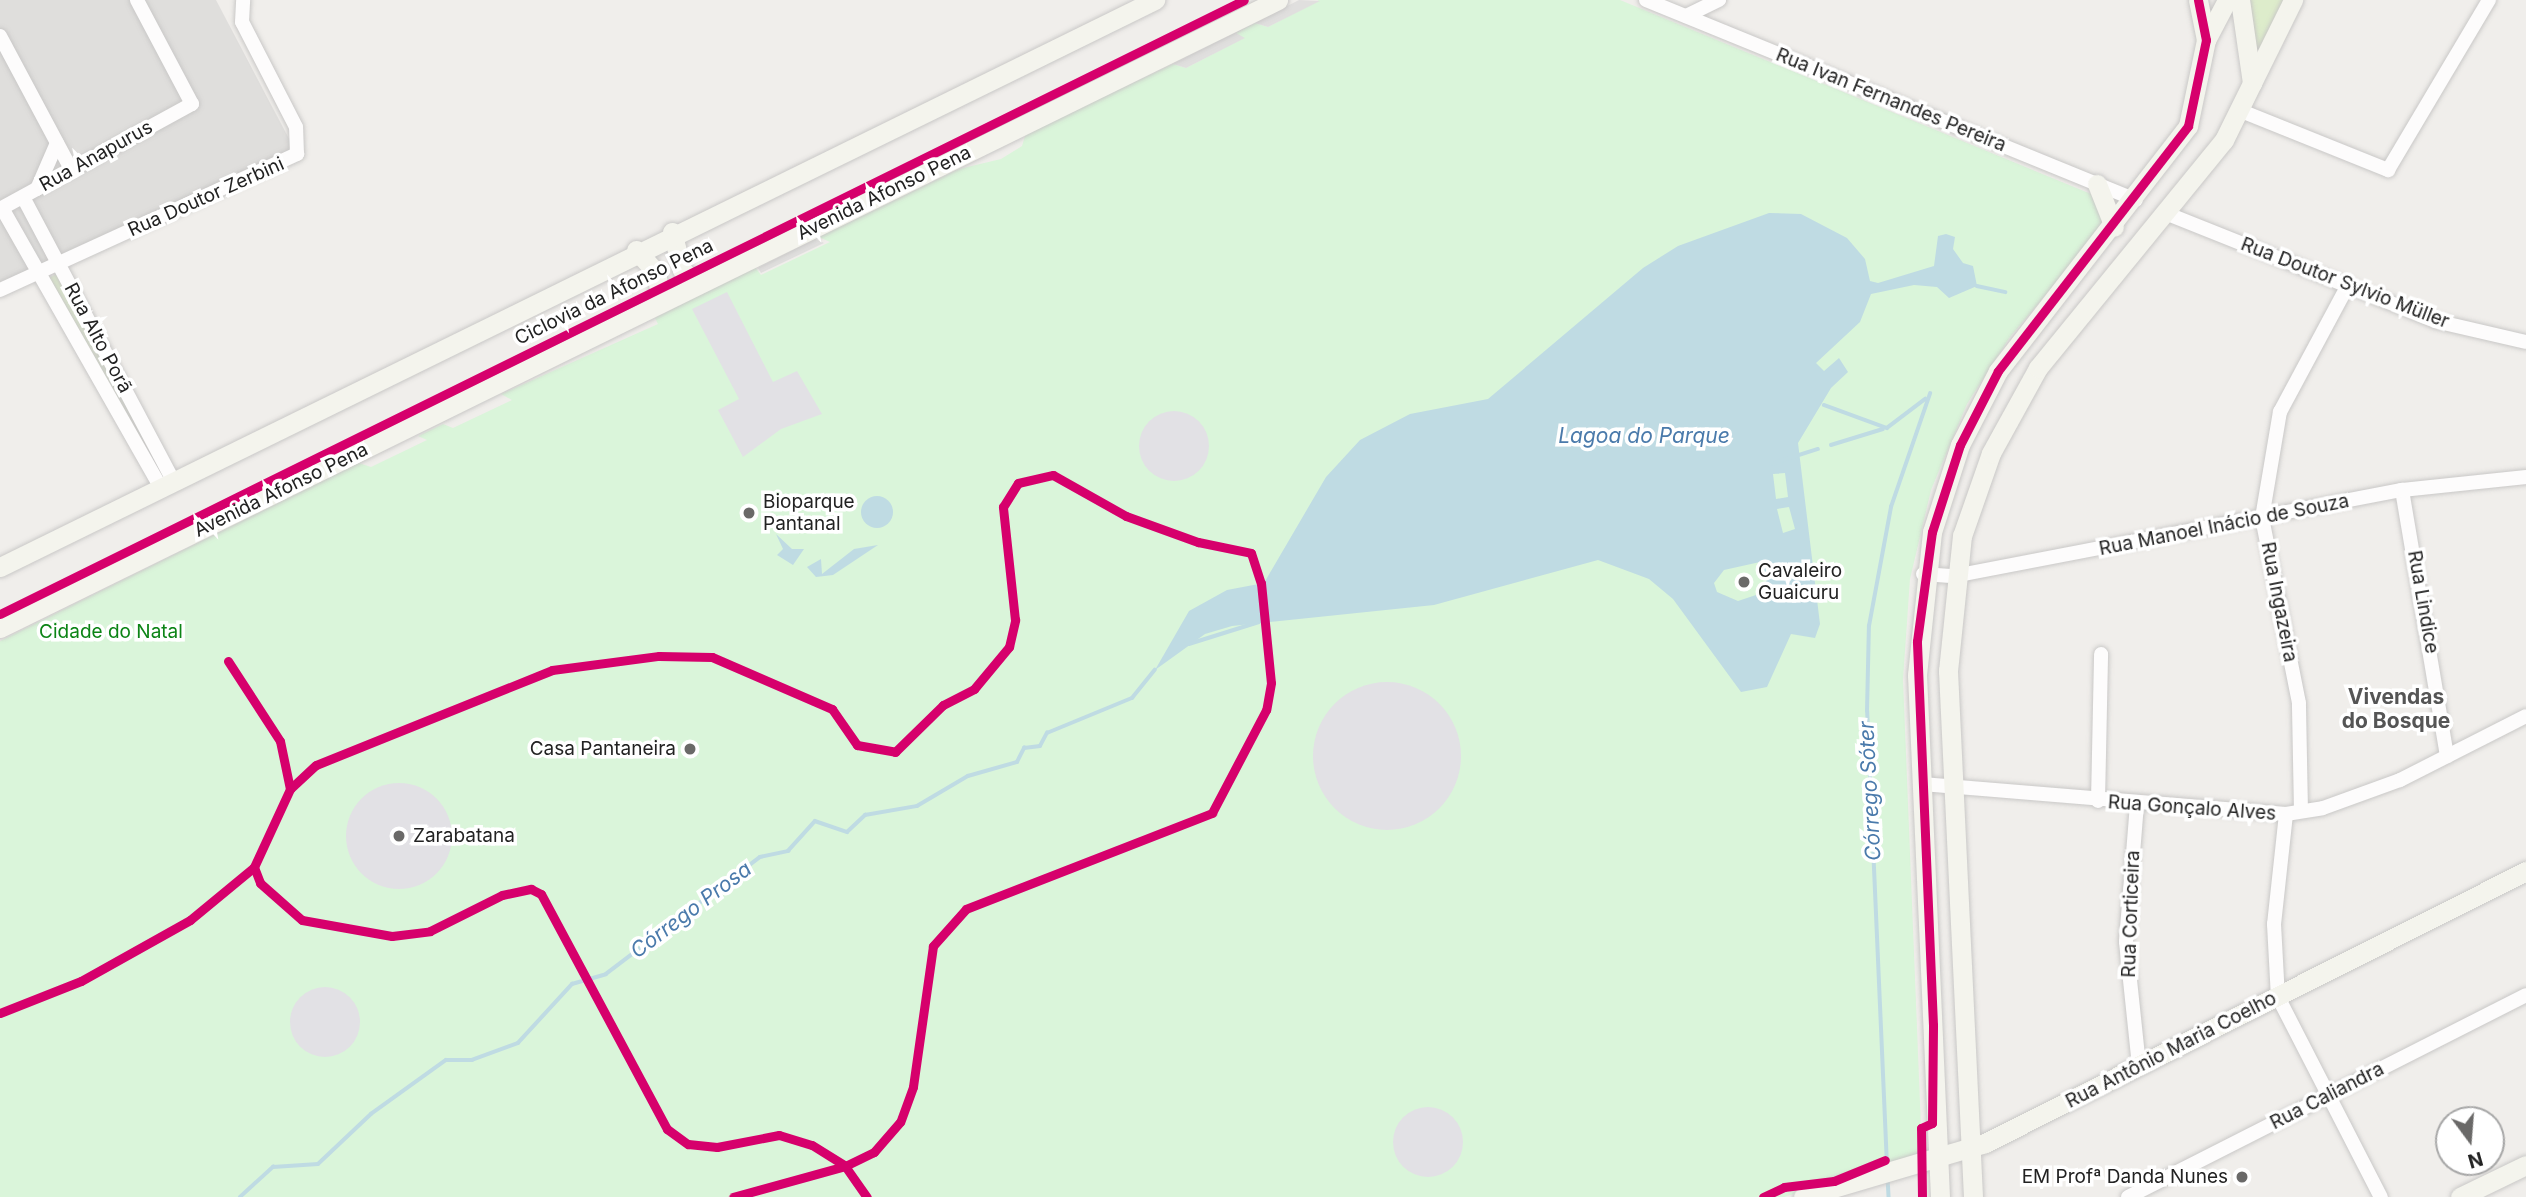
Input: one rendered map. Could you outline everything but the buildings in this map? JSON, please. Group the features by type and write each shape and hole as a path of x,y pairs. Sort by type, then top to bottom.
{"main road":[{"path":"0,567 672,232 1155,0"},
{"name":"Avenida Afonso Pena","path":"0,628 1278,0"},
{"path":"2198,0 2206,40"},
{"path":"1940,1197 1934,1158 1917,640 1923,574 1943,490 1978,407 2017,343 2070,283 2136,200 2188,126 2206,40 2227,0"},
{"path":"2241,0 2252,83"},
{"path":"1973,1197 1951,787 1954,576 1991,453 2071,323 2210,163 2293,0"},
{"path":"2097,184 2113,227"},
{"path":"2118,267 2144,219 2136,200"},
{"path":"672,232 682,270 696,284"},
{"path":"636,250 656,272 661,301"},
{"path":"2070,283 2071,323"},
{"name":"Rua Antônio Maria Coelho","path":"1803,1197 1905,1166 1970,1150 2526,871"},
{"path":"2460,1197 2526,1165"}],"street":[{"name":"Rua Anapurus","path":"1,208 192,104 138,0"},
{"name":"Rua Doutor Zerbini","path":"0,290 296,154 296,127 242,22 243,0"},
{"name":"Rua Ivan Fernandes Pereira","path":"1646,0 2136,200"},
{"path":"1686,16 1719,0"},
{"path":"2239,110 2388,170 2489,0"},
{"path":"0,36 71,169"},
{"path":"37,189 57,143"},
{"name":"Rua Alto Porã","path":"23,197 127,393 167,483"},
{"name":"Rua Alto Porã","path":"1,208 111,401 167,483"},
{"name":"Rua Doutor Sylvio Müller","path":"2168,214 2435,321 2526,342"},
{"name":"Rua Ingazeira","path":"2348,285 2280,412 2262,518 2299,703 2294,813 2274,924 2278,997 2327,1097 2381,1197"},
{"path":"111,401 127,393"},
{"name":"Rua Manoel Inácio de Souza","path":"1923,574 1954,576 2402,490 2526,477"},
{"name":"Rua Lindice","path":"2402,490 2447,757"},
{"path":"2098,801 2101,654"},
{"name":"Rua Gonçalo Alves","path":"1922,784 2098,801 2294,813 2400,780 2526,716"},
{"name":"Rua Corticeira","path":"2137,804 2126,942 2140,1066"},
{"name":"Rua Caliandra","path":"2128,1197 2526,995"}],"shaded area":[{"path":"0,0 216,0 297,154 0,290"},
{"path":"1299,0 1320,1 1268,27 1255,23 1236,33 1245,38 1186,68 1173,64"},
{"path":"815,239 824,243 761,273 758,268"},
{"path":"727,292 773,382 797,371 822,414 781,429 743,457 718,410 739,399 692,309"},
{"path":"1167,411 1181,411 1194,417 1203,426 1209,446 1207,459 1199,471 1181,481 1167,481 1154,475 1145,466 1139,453 1139,439 1145,426 1154,417"},
{"path":"1387,682 1415,688 1428,694 1439,704 1449,715 1455,728 1461,756 1455,784 1449,797 1439,808 1428,818 1415,824 1387,830 1359,824 1346,818 1335,808 1325,797 1319,784 1313,756 1319,728 1325,715 1335,704 1346,694 1359,688"},
{"path":"399,783 419,787 436,799 448,816 452,836 448,856 436,873 419,885 399,889 379,885 362,873 350,856 346,836 350,816 362,799 379,787"},
{"path":"332,987 345,993 354,1002 358,1008 358,1036 350,1047 339,1055 318,1057 300,1047 292,1036 290,1015 300,997 311,989"},
{"path":"1421,1107 1435,1107 1448,1113 1457,1122 1463,1142 1461,1155 1453,1167 1435,1177 1421,1177 1408,1171 1399,1162 1393,1149 1393,1135 1399,1122 1408,1113"}],"green space":[{"name":"Cidade do Natal","path":"1319,0 1620,0 2096,196 2104,226 2010,337 1967,404 1931,490 1910,579 1903,679 1922,1153 1784,1197 0,1197 0,641 359,463 371,467 427,440 418,436 443,424 453,428 512,400 501,394 658,324 655,318 755,267 761,275 830,242 819,237 959,169 1001,159 1022,146 1026,133 1173,64 1186,68 1244,38 1235,33 1255,23 1268,27"},
{"path":"2249,0 2286,0 2255,61"},
{"path":"57,274 169,479 161,483 44,280"}],"water":[{"name":"Lagoa do Parque","path":"1769,213 1801,214 1847,238 1865,259 1870,281 1878,283 1934,266 1938,236 1946,234 1955,237 1953,249 1963,263 1973,266 1977,286 1949,298 1937,287 1914,285 1871,294 1860,322 1816,363 1824,371 1839,358 1848,372 1831,388 1798,443 1820,624 1815,638 1791,634 1767,687 1741,692 1673,599 1649,579 1598,560 1434,605 1232,626 1205,634 1155,670 1189,611 1227,590 1264,583 1326,477 1360,440 1410,414 1488,399 1643,268 1678,246","holes":["1785,473 1788,497 1776,499 1773,474","1789,507 1795,529 1783,533 1777,509","1760,562 1768,578 1759,594 1738,601 1717,592 1714,583 1724,570"]},
{"path":"877,496 888,501 893,512 888,523 877,528 866,523 861,512 866,501"},
{"path":"776,534 792,549 804,549 793,565 777,555 783,549"},
{"path":"878,545 833,575 816,577 807,567 821,559 822,574 854,549"}],"waterway":[{"name":"Córrego Prosa","path":"1977,286 2005,292"},
{"name":"Córrego Sóter","path":"1887,1166 1867,711 1869,626 1891,507 1930,394"},
{"name":"Córrego Prosa","path":"1824,405 1887,428 1925,399"},
{"path":"1831,445 1883,429"},
{"path":"1771,464 1818,449"},
{"path":"1189,644 1259,622"},
{"name":"Córrego Prosa","path":"240,1197 273,1167 318,1164 371,1114 446,1060 472,1060 518,1043 572,984 606,974 760,857 788,851 815,821 847,832 865,815 917,806 968,776 1017,762 1024,748 1040,746 1047,733 1132,698 1155,670"},
{"name":"Córrego Sóter","path":"1888,1177 1889,1197"}],"cycle path":[{"name":"Ciclovia da Afonso Pena","path":"0,614 1244,0"},
{"path":"1922,1197 1921,1128 1932,1123 1933,1025 1917,641 1932,532 1960,445 1998,371 2188,126 2206,40 2198,0"},
{"path":"0,1013 81,981 190,920 254,867 290,789 316,765 552,670 659,656 712,657 832,709 857,745 895,752 943,705 974,689 1009,647 1015,620 1003,507 1018,483 1053,475 1126,516 1198,542 1251,553 1261,583 1271,683 1266,710 1212,813 966,909 933,946 913,1087 900,1122 874,1152 845,1166 733,1197"},
{"path":"228,661 280,741 290,789"},
{"path":"254,867 260,883 302,920 392,936 430,931 502,895 531,889 541,894 667,1129 688,1144 717,1147 779,1135 812,1145 845,1166 867,1197"},
{"path":"1763,1197 1784,1187 1834,1181 1885,1160"}],"place":[{"name":"Bioparque Pantanal","path":"749,513"},
{"name":"Cavaleiro Guaicuru","path":"1744,582"},
{"name":"Casa Pantaneira","path":"690,749"},
{"name":"Zarabatana","path":"399,836"},
{"name":"EM Profª Danda Nunes","path":"2242,1177"}],"district":[{"name":"Vivendas do Bosque","path":"2396,709"}]}
